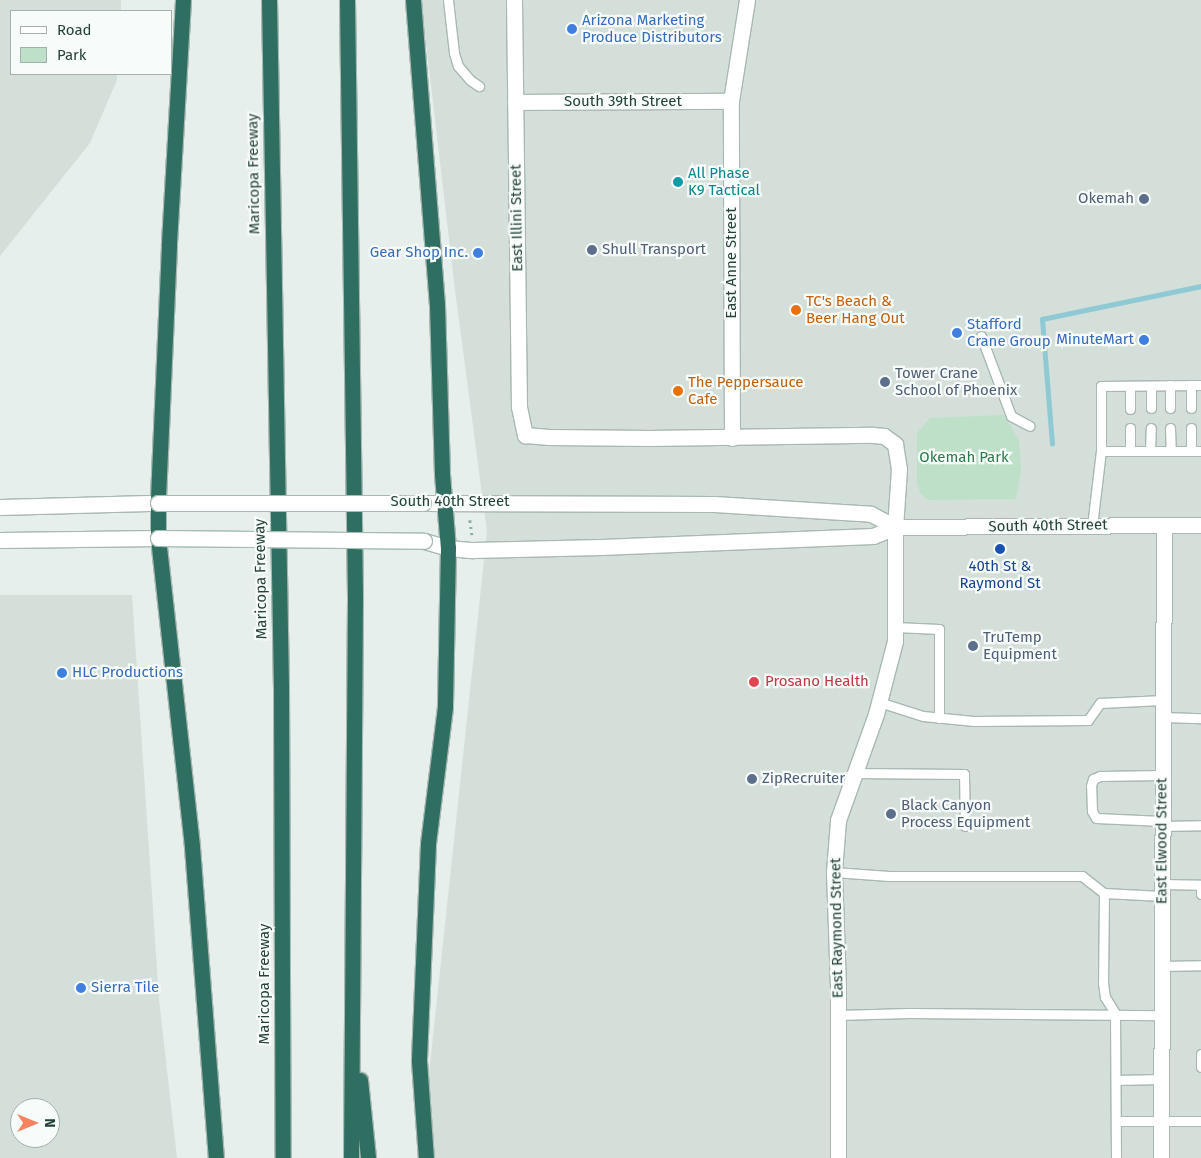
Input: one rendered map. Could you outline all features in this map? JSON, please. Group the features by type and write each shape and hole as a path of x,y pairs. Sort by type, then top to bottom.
{"highway":[{"path":"183,0 158,503 158,538 191,837 216,1158"},
{"name":"Maricopa Freeway","path":"269,0 281,697 283,1158"},
{"path":"347,0 354,599 351,1158"},
{"path":"413,0 437,305 442,474 446,502 448,548 445,707 428,844 419,1061 426,1158"},
{"path":"353,1004 368,1158"}],"street":[{"name":"East Illini Street","path":"514,0 519,407 526,435 550,437 732,438"},
{"name":"East Anne Street","path":"732,438 732,101 747,0"},
{"name":"South 39th Street","path":"515,102 732,101"},
{"path":"732,438 884,436 895,444 898,454 899,469 895,527"},
{"name":"South 40th Street","path":"0,507 158,503 446,502 714,504 871,514 895,527"},
{"name":"South 40th Street","path":"0,540 158,538 424,541 448,548 472,550 802,540 873,536 895,527 1201,524"},
{"name":"East Elwood Street","path":"1161,1158 1164,525"},
{"name":"East Raymond Street","path":"838,1158 838,1015 834,872 838,820 879,702 895,641 895,527"}],"lane":[{"path":"448,0 454,53 458,66 470,80 479,86"},
{"path":"981,336 1011,416 1030,426"},
{"path":"1191,385 1191,408"},
{"path":"1092,526 1101,451 1101,386 1201,385"},
{"path":"1130,386 1130,409"},
{"path":"1151,386 1151,408"},
{"path":"1170,386 1170,408"},
{"path":"1130,428 1130,451"},
{"path":"1150,451 1151,428"},
{"path":"1170,428 1171,451"},
{"path":"1191,428 1191,451"},
{"path":"1101,451 1201,451"},
{"path":"895,627 939,629 939,718"},
{"path":"879,702 923,716 974,721 1088,720 1100,703 1163,700"},
{"path":"1163,717 1201,718"},
{"path":"854,773 964,774 965,826"},
{"path":"1162,775 1100,776 1093,779 1091,786 1092,811 1096,818 1201,825"},
{"path":"834,872 889,876 1082,876 1104,893 1162,890 1201,885"},
{"path":"1201,881 1201,894"},
{"path":"1104,893 1103,983 1105,997 1115,1013 1116,1158"},
{"path":"1162,966 1201,966"},
{"path":"838,1015 1115,1013 1162,1015"},
{"path":"1201,1054 1201,1067"},
{"path":"1116,1080 1162,1079"},
{"path":"1116,1122 1201,1121"}],"path":[{"path":"470,520 472,535"}],"shaded area":[{"path":"0,0 121,0 121,10 10,10 10,75 117,75 117,80 90,143 0,256"},
{"path":"421,0 1201,0 1201,1158 420,1158 487,532 455,290"},
{"path":"0,595 132,595 159,999 177,1158 0,1158"}],"green space":[{"name":"Okemah Park","path":"1004,415 1019,440 1021,470 1016,499 928,500 921,494 917,484 917,433 930,418"}],"waterway":[{"path":"1052,444 1042,319 1201,286"}],"place":[{"name":"Arizona Marketing Produce Distributors","path":"572,29"},
{"name":"All Phase K9 Tactical","path":"678,182"},
{"name":"Okemah","path":"1144,199"},
{"name":"Shull Transport","path":"592,250"},
{"name":"Gear Shop Inc.","path":"478,253"},
{"name":"TC's Beach & Beer Hang Out","path":"796,310"},
{"name":"Stafford Crane Group","path":"957,333"},
{"name":"MinuteMart","path":"1144,340"},
{"name":"Tower Crane School of Phoenix","path":"885,382"},
{"name":"The Peppersauce Cafe","path":"678,391"},
{"name":"40th St & Raymond St","path":"1000,549"},
{"name":"TruTemp Equipment","path":"973,646"},
{"name":"HLC Productions","path":"62,673"},
{"name":"Prosano Health","path":"754,682"},
{"name":"ZipRecruiter","path":"752,779"},
{"name":"Black Canyon Process Equipment","path":"891,814"},
{"name":"Sierra Tile","path":"81,988"}]}
